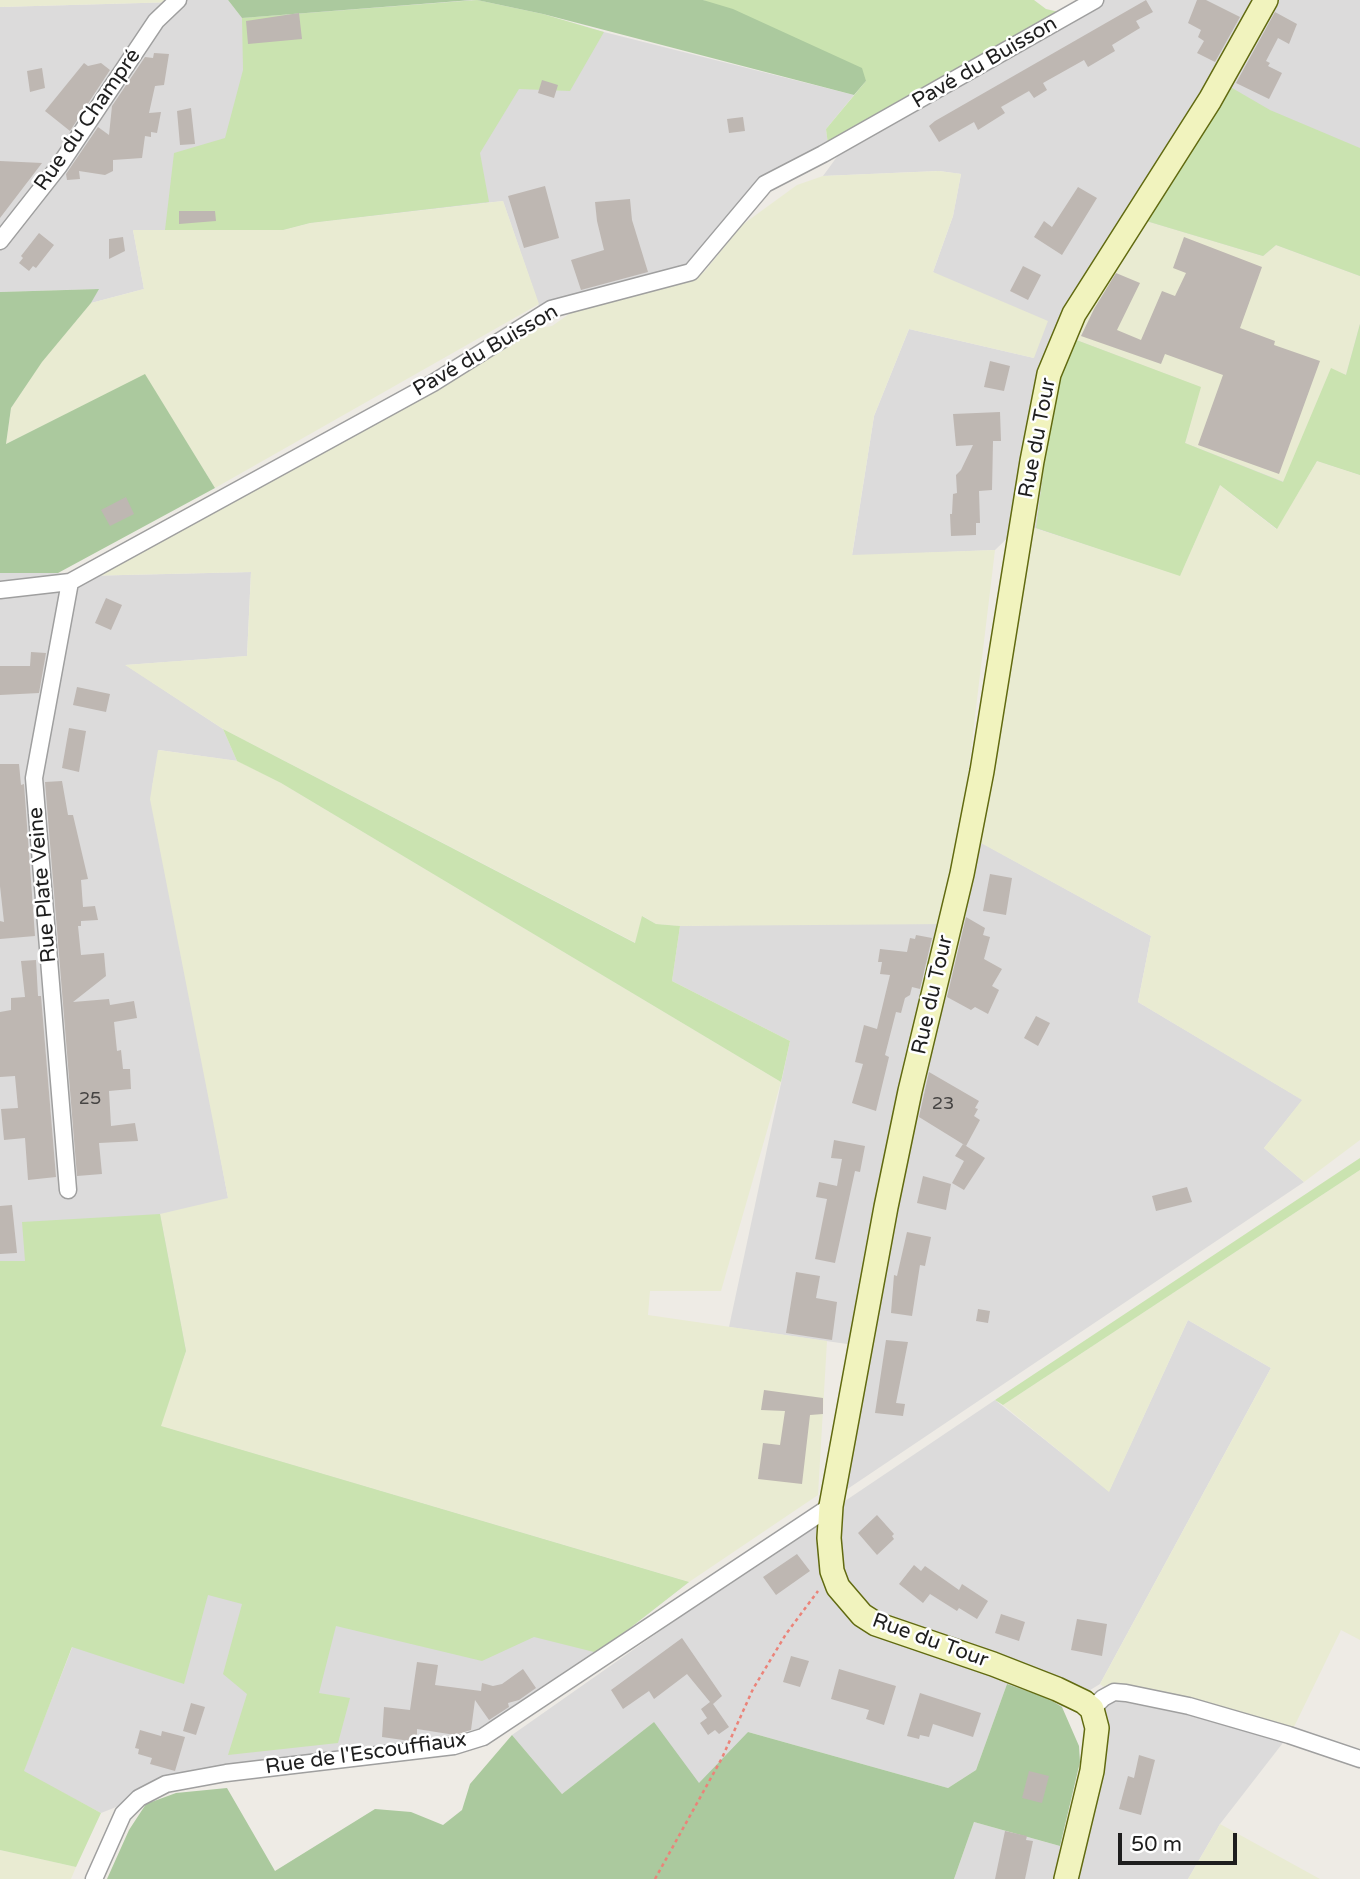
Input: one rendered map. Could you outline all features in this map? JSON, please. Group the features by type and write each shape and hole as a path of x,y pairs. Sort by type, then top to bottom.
{"street":[{"name":"Rue du Champré","path":"0,241 59,166 156,20 178,0"},
{"name":"Pavé du Buisson","path":"0,590 70,582 433,383 551,309 691,272 765,184 1095,0"},
{"name":"Rue du Tour","path":"1092,1709 1084,1702 1057,1689 993,1664 876,1625 862,1615 838,1587 832,1571 829,1538 831,1506 888,1194 962,874 982,771 1034,448 1049,374 1074,314 1210,100 1266,0"},
{"name":"Rue Plate Veine","path":"68,1189 34,778 70,582"},
{"name":"Rue de l'Escouffiaux","path":"94,1879 123,1814 139,1798 166,1784 226,1773 454,1746 484,1737 831,1506"},
{"path":"1066,1879 1092,1771 1097,1728 1092,1709 1114,1692 1189,1706 1360,1759"}],"path":[{"path":"654,1879 722,1758 762,1672 832,1571"}],"shaded area":[{"path":"228,0 242,18 477,0 854,95 826,129 828,144 754,198 691,272 542,315 503,201 310,223 283,230 133,230 144,289 91,303 98,289 0,292 0,7"},
{"path":"1095,0 1360,0 1360,475 1317,461 1277,529 1220,485 1180,576 1022,524 995,550 852,556 874,416 909,329 1034,358 933,272 953,216 961,174 939,171 823,176 850,139"},
{"path":"251,572 247,656 126,665 223,729 237,761 159,750 152,788 228,1198 186,1351 160,1425 689,1582 510,1721 374,1754 139,1798 101,1813 23,1772 139,1478 0,1436 0,573 58,573 81,576"},
{"path":"960,831 1151,936 1138,1002 1303,1100 1264,1148 1304,1182 843,1492 868,1347 729,1327 790,1041 672,981 680,926 927,922"},
{"path":"1188,1320 1271,1368 1100,1684 1062,1707 1047,1698 1007,1684 976,1770 948,1788 748,1732 661,1879 654,1722 562,1794 512,1735 842,1503 995,1400 1109,1491"},
{"path":"1103,1698 1289,1735 1220,1824 1188,1879 954,1879 974,1822 1060,1846"}],"green space":[{"path":"0,0 178,0 0,7"},
{"path":"228,0 472,0 242,18"},
{"path":"477,0 543,14 604,32 570,91 519,89 480,153 489,202 310,223 283,230 165,230 174,153 225,138 243,70 242,18"},
{"path":"477,0 703,0 733,9 862,68 866,81 854,95 543,14"},
{"path":"703,0 1034,0 1046,9 1063,13 828,144 826,129 866,81"},
{"path":"1227,85 1270,110 1360,148 1360,276 1276,245 1263,256 1143,220"},
{"path":"939,171 961,174 953,216 933,272 1048,321 1034,358 909,329 874,416 852,555 995,550 950,924 680,926 656,924 643,916 636,943 223,729 125,665 247,656 251,572 81,576 534,329 552,326 572,312 632,297 704,272 742,225 797,185 823,176"},
{"path":"503,201 539,304 215,488 145,375 6,444 11,408 42,361 91,303 144,289 133,230 283,230 310,223"},
{"path":"1143,220 1263,256 1276,245 1360,276 1360,324 1346,375 1331,369 1284,482 1185,443 1200,387 1071,338"},
{"path":"99,289 91,303 42,362 11,408 6,444 145,374 215,488 58,573 0,573 0,292"},
{"path":"1360,324 1360,475 1317,461 1277,529 1220,485 1180,576 1036,528 1055,382 1071,338 1201,387 1185,443 1283,482 1331,368 1346,375"},
{"path":"1317,461 1360,475 1360,1140 1304,1182 1264,1148 1302,1100 1138,1002 1151,936 970,837 1022,524 1180,575 1220,485 1276,529"},
{"path":"223,729 635,943 642,916 656,924 680,926 672,981 790,1041 781,1082 281,783 237,761"},
{"path":"158,750 238,761 281,783 781,1082 721,1291 650,1291 648,1315 827,1341 818,1495 689,1582 160,1426 186,1351 160,1214 228,1198 150,799"},
{"path":"1360,1158 1360,1170 1003,1405 995,1400"},
{"path":"1360,1170 1360,1640 1341,1630 1292,1731 1106,1689 1100,1684 1271,1368 1188,1320 1109,1492 1003,1405"},
{"path":"160,1214 186,1351 161,1426 689,1582 598,1653 534,1637 482,1661 336,1626 319,1693 350,1698 338,1743 228,1755 247,1694 223,1674 242,1604 208,1595 184,1684 72,1647 24,1771 101,1813 76,1867 0,1850 0,1261 25,1261 22,1222"},
{"path":"1007,1684 1047,1698 1062,1707 1079,1746 1080,1762 1060,1846 974,1822 954,1879 107,1879 129,1830 146,1804 176,1793 227,1788 275,1871 375,1809 411,1812 443,1825 462,1810 470,1784 512,1735 562,1794 654,1722 699,1783 748,1732 948,1788 976,1770"},
{"path":"1220,1824 1320,1879 1188,1879"},
{"path":"0,1850 76,1867 71,1879 0,1879"}],"building":[{"path":"1146,0 1153,12 1136,21 1140,28 1112,45 1115,51 1088,67 1084,60 1043,83 1047,90 1034,98 1029,91 1001,107 1005,113 978,130 974,122 939,142 929,126 935,121"},
{"path":"1197,0 1206,0 1240,17 1215,62 1197,53 1204,41 1198,37 1201,30 1188,23"},
{"path":"1275,12 1297,24 1289,44 1278,38 1266,61 1270,63 1268,66 1282,73 1269,99 1236,83"},
{"path":"299,13 302,39 248,44 246,21"},
{"path":"154,53 169,54 164,85 155,86 149,113 161,112 157,133 151,132 151,137 145,136 142,158 113,160 113,171 105,175 79,171 80,179 67,180 66,174 98,127 109,135 112,106 145,57 153,58"},
{"path":"84,63 88,66 101,63 110,70 70,131 45,111"},
{"path":"42,68 45,88 30,92 27,71"},
{"path":"542,80 558,85 554,98 538,93"},
{"path":"191,108 195,144 180,145 177,111"},
{"path":"743,117 745,131 729,133 727,119"},
{"path":"0,161 42,163 0,218"},
{"path":"545,186 559,238 524,248 508,196"},
{"path":"1078,187 1097,198 1062,255 1034,237 1044,221 1052,227"},
{"path":"630,199 632,220 648,272 581,290 571,260 604,250 595,202"},
{"path":"179,211 215,211 216,221 179,224"},
{"path":"39,233 54,245 36,268 33,266 29,271 19,263 23,258 21,256"},
{"path":"123,237 125,251 109,259 109,239"},
{"path":"1184,237 1262,267 1240,328 1275,341 1274,345 1320,361 1279,474 1198,445 1223,375 1165,354 1161,364 1081,336 1116,273 1140,283 1117,330 1141,340 1162,291 1175,296 1186,273 1173,268"},
{"path":"1023,266 1041,275 1028,300 1010,291"},
{"path":"990,361 1010,366 1004,391 984,387"},
{"path":"1000,412 1001,441 993,441 992,490 979,491 980,523 976,523 976,535 951,536 950,514 953,494 957,493 956,475 973,445 956,446 953,414"},
{"path":"126,497 134,514 110,526 101,510"},
{"path":"106,598 122,605 111,630 95,623"},
{"path":"31,652 46,653 39,693 0,695 0,666 30,666"},
{"path":"77,687 110,694 106,712 73,705"},
{"path":"69,728 86,731 79,772 62,768"},
{"path":"0,764 19,764 21,785 24,784 35,936 0,939 0,921 4,922 0,886"},
{"path":"62,781 68,815 73,815 88,879 81,880 83,907 95,906 98,920 81,921 81,926 78,926 81,955 104,953 106,976 73,1002 109,999 110,1005 134,1001 137,1018 114,1022 117,1051 121,1050 123,1069 130,1069 131,1089 109,1091 111,1126 135,1123 138,1141 99,1143 102,1174 77,1176 45,782"},
{"path":"990,874 1012,878 1006,915 983,911"},
{"path":"966,917 985,928 983,935 990,937 984,959 1002,969 992,986 999,990 988,1014 975,1007 971,1010 947,997"},
{"path":"916,935 932,938 920,989 912,987 910,995 905,998 901,1013 896,1012 885,1055 889,1057 876,1111 852,1103 863,1064 855,1062 864,1025 877,1029 890,975 880,974 880,949 907,952 910,938 915,939"},
{"path":"36,960 56,1177 28,1180 25,1138 4,1140 1,1109 18,1108 15,1076 0,1077 0,1012 11,1010 11,998 25,997 21,961"},
{"path":"1036,1016 1050,1023 1038,1046 1024,1038"},
{"path":"929,1072 979,1101 974,1116 980,1120 966,1146 919,1117"},
{"path":"834,1140 865,1146 860,1172 855,1171 835,1263 815,1259 827,1199 816,1197 819,1182 837,1186 842,1159 831,1158"},
{"path":"963,1144 985,1158 964,1190 952,1183 964,1161 955,1156"},
{"path":"923,1176 951,1184 946,1210 917,1203"},
{"path":"1187,1187 1192,1202 1156,1211 1152,1196"},
{"path":"12,1205 17,1253 0,1254 0,1206"},
{"path":"907,1232 931,1237 925,1266 920,1265 912,1316 891,1313 894,1275 897,1276"},
{"path":"796,1272 820,1276 816,1298 837,1302 832,1340 786,1333"},
{"path":"978,1309 990,1311 988,1323 976,1321"},
{"path":"886,1340 908,1342 896,1403 905,1404 903,1416 875,1413"},
{"path":"764,1390 823,1398 823,1414 810,1415 802,1484 758,1479 763,1443 780,1445 785,1411 761,1410"},
{"path":"877,1515 894,1534 894,1539 877,1555 858,1533"},
{"path":"797,1554 810,1571 776,1595 763,1577"},
{"path":"914,1565 921,1571 925,1566 959,1590 962,1584 988,1601 977,1619 959,1608 957,1611 930,1594 923,1603 899,1584"},
{"path":"1001,1614 1025,1622 1019,1641 995,1633"},
{"path":"1077,1619 1107,1624 1102,1656 1071,1650"},
{"path":"682,1638 722,1696 713,1704 729,1727 719,1734 715,1730 708,1735 700,1723 707,1718 701,1709 710,1702 687,1674 654,1699 649,1691 623,1709 611,1690"},
{"path":"791,1656 809,1661 800,1687 783,1682"},
{"path":"417,1662 438,1665 435,1685 481,1691 482,1683 493,1686 502,1684 523,1669 536,1688 519,1700 508,1703 509,1707 489,1720 475,1700 471,1730 455,1735 417,1729 417,1740 410,1741 382,1737 384,1707 410,1710"},
{"path":"839,1669 896,1686 884,1725 866,1719 869,1710 831,1699"},
{"path":"920,1693 981,1713 973,1737 933,1724 929,1737 920,1735 919,1739 907,1736"},
{"path":"191,1703 205,1707 196,1735 183,1731"},
{"path":"140,1730 161,1736 162,1731 185,1737 175,1771 150,1764 152,1758 138,1754 139,1749 135,1748"},
{"path":"1139,1755 1155,1760 1141,1815 1119,1809 1128,1776 1134,1778"},
{"path":"1029,1771 1049,1776 1042,1803 1022,1798"},
{"path":"1005,1831 1027,1836 1026,1840 1033,1841 1025,1879 995,1879"}]}
